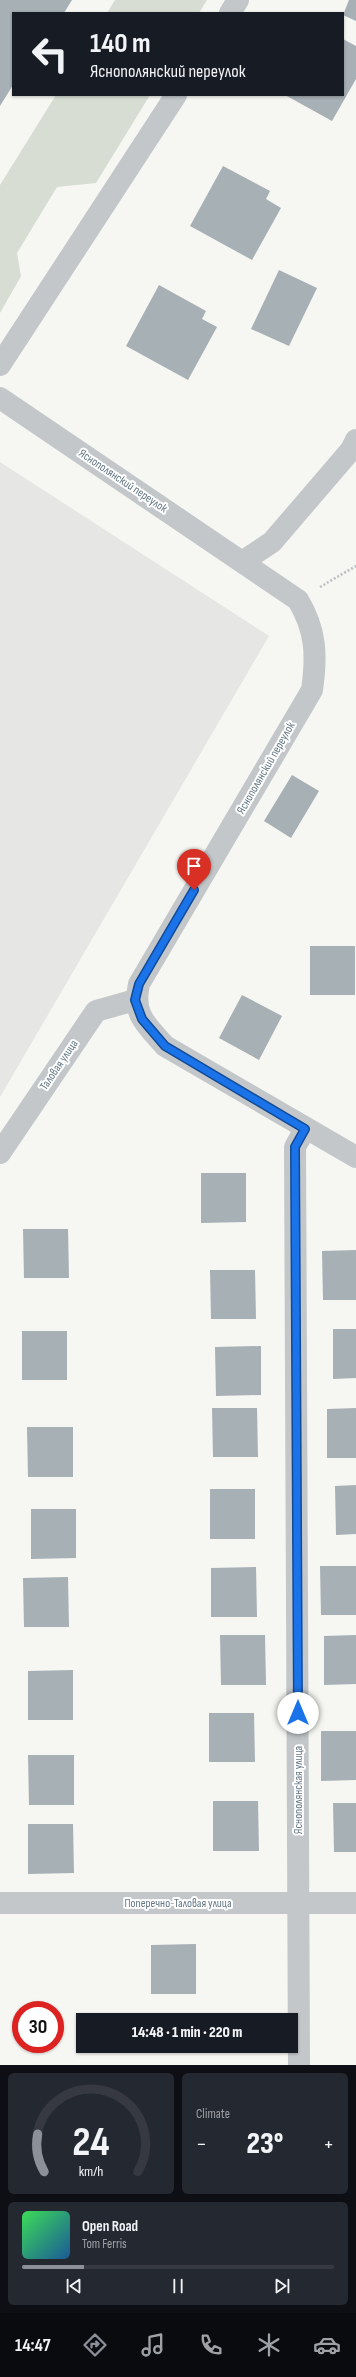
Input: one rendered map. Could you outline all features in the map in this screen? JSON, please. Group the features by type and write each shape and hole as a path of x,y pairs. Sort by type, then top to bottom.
{"street":[{"path":"231,12 238,0"},
{"path":"0,365 175,96"},
{"name":"Яснополянский переулок","path":"0,398 298,600 307,615 314,637 316,662 312,690 139,984 135,1000"},
{"path":"242,562 272,542 351,450 356,440"},
{"path":"135,1000 142,1019 165,1046 305,1129 356,1157"},
{"name":"Таловая улица","path":"0,1153 96,1011 135,1000"},
{"name":"Яснополянская улица","path":"299,2065 295,1147 305,1129"},
{"name":"Поперечно-Таловая улица","path":"0,1903 356,1903"}],"path":[{"path":"298,600 356,566"}],"shaded area":[{"path":"115,0 207,0 200,12 108,12"},
{"path":"55,96 149,96 96,183 57,187 17,253 21,276 0,313 0,185"},
{"path":"0,462 269,636 0,1097"}],"building":[{"path":"0,0 72,0 65,12 12,12 12,87 0,106"},
{"path":"349,0 356,0 356,21 344,15"},
{"path":"344,40 356,46 356,79 332,121 287,96 344,96"},
{"path":"223,166 270,191 266,199 281,208 252,260 190,226"},
{"path":"279,270 317,288 289,346 251,329"},
{"path":"159,285 206,311 202,319 217,327 188,380 126,346"},
{"path":"292,775 319,791 291,838 264,821"},
{"path":"310,946 355,946 355,995 310,995"},
{"path":"242,995 282,1016 259,1060 219,1038"},
{"path":"201,1173 246,1173 246,1222 201,1223"},
{"path":"23,1229 68,1229 69,1278 24,1278"},
{"path":"356,1250 356,1300 323,1300 322,1251"},
{"path":"210,1270 255,1270 256,1319 211,1319"},
{"path":"333,1329 356,1329 356,1378 333,1379"},
{"path":"22,1331 67,1331 67,1380 22,1380"},
{"path":"261,1346 261,1395 216,1396 215,1347"},
{"path":"212,1408 257,1408 258,1457 213,1457"},
{"path":"356,1408 356,1458 327,1458 327,1409"},
{"path":"27,1427 73,1427 73,1477 28,1477"},
{"path":"356,1485 356,1534 336,1535 335,1486"},
{"path":"210,1489 255,1489 255,1539 210,1539"},
{"path":"31,1509 76,1509 76,1558 31,1559"},
{"path":"320,1566 356,1566 356,1615 321,1615"},
{"path":"256,1567 257,1617 211,1617 211,1568"},
{"path":"68,1577 69,1627 24,1627 23,1578"},
{"path":"220,1635 265,1635 266,1685 221,1685"},
{"path":"356,1635 356,1684 324,1685 324,1636"},
{"path":"73,1670 73,1720 28,1720 28,1671"},
{"path":"209,1713 254,1713 255,1762 209,1762"},
{"path":"321,1731 356,1731 356,1780 321,1781"},
{"path":"28,1755 74,1755 74,1805 29,1805"},
{"path":"213,1801 258,1801 259,1851 213,1851"},
{"path":"333,1803 356,1803 356,1852 334,1852"},
{"path":"28,1824 73,1824 74,1873 28,1874"},
{"path":"196,1944 196,1994 151,1994 151,1945"}],"route":[{"path":"194,890 139,984 135,1000 142,1019 165,1046 305,1129 295,1147 298,1713"}]}
